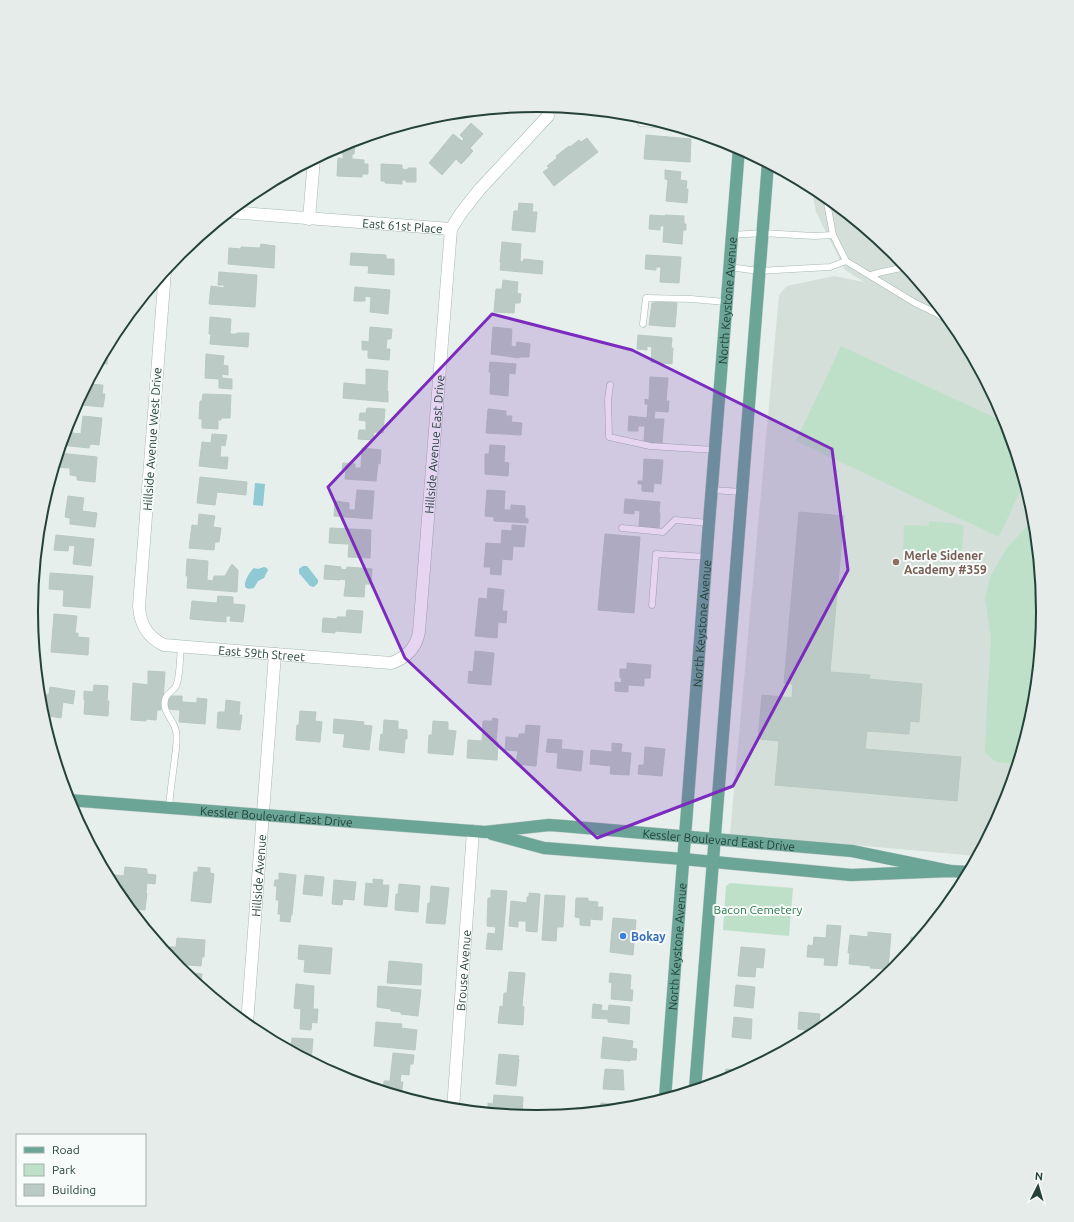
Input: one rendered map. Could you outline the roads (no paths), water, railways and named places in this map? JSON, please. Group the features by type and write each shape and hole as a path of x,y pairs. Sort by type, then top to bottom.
{"main road":[{"name":"North Keystone Avenue","path":"665,1093 738,155"},
{"path":"695,1084 768,168"},
{"name":"Kessler Boulevard East Drive","path":"75,801 479,832 544,848 683,859 851,875 962,872"},
{"name":"Kessler Boulevard East Drive","path":"479,832 548,825 685,836 852,851 950,871"}],"street":[{"name":"East 61st Place","path":"236,213 451,229 461,213 480,189 548,116"},
{"path":"310,219 314,164"},
{"name":"Hillside Avenue East Drive","path":"406,656 415,644 419,632 451,229"},
{"name":"Hillside Avenue West Drive","path":"139,606 164,279"},
{"name":"East 59th Street","path":"139,606 141,622 146,631 153,638 164,645 386,663 396,661 406,656"},
{"name":"Hillside Avenue","path":"248,1017 275,654"},
{"name":"Brouse Avenue","path":"454,1103 479,832"}],"lane":[{"path":"828,206 833,235 846,261 915,303 938,314"},
{"path":"732,235 762,233 814,236 833,235"},
{"path":"729,267 759,271 830,267 846,261"},
{"path":"871,275 899,268"},
{"path":"643,324 646,298 691,299 726,302"},
{"path":"610,385 608,400 609,437 650,446 715,450"},
{"path":"712,490 742,492"},
{"path":"622,528 663,532 675,520 709,523"},
{"path":"652,605 656,554 706,557"},
{"path":"169,808 176,731 172,720 166,712 165,700 167,695 176,686 179,672 181,646"}],"water":[{"path":"255,483 265,484 263,506 253,505"},
{"path":"303,566 307,566 318,580 318,583 314,587 310,586 299,573 299,569"},
{"path":"264,567 268,570 264,578 258,581 254,588 246,588 245,582 252,570 254,568 258,569"}],"place":[{"name":"Merle Sidener Academy #359","path":"896,562"},
{"name":"Bokay","path":"623,936"}],"park label":[{"name":"Bacon Cemetery","path":"758,909"}]}
